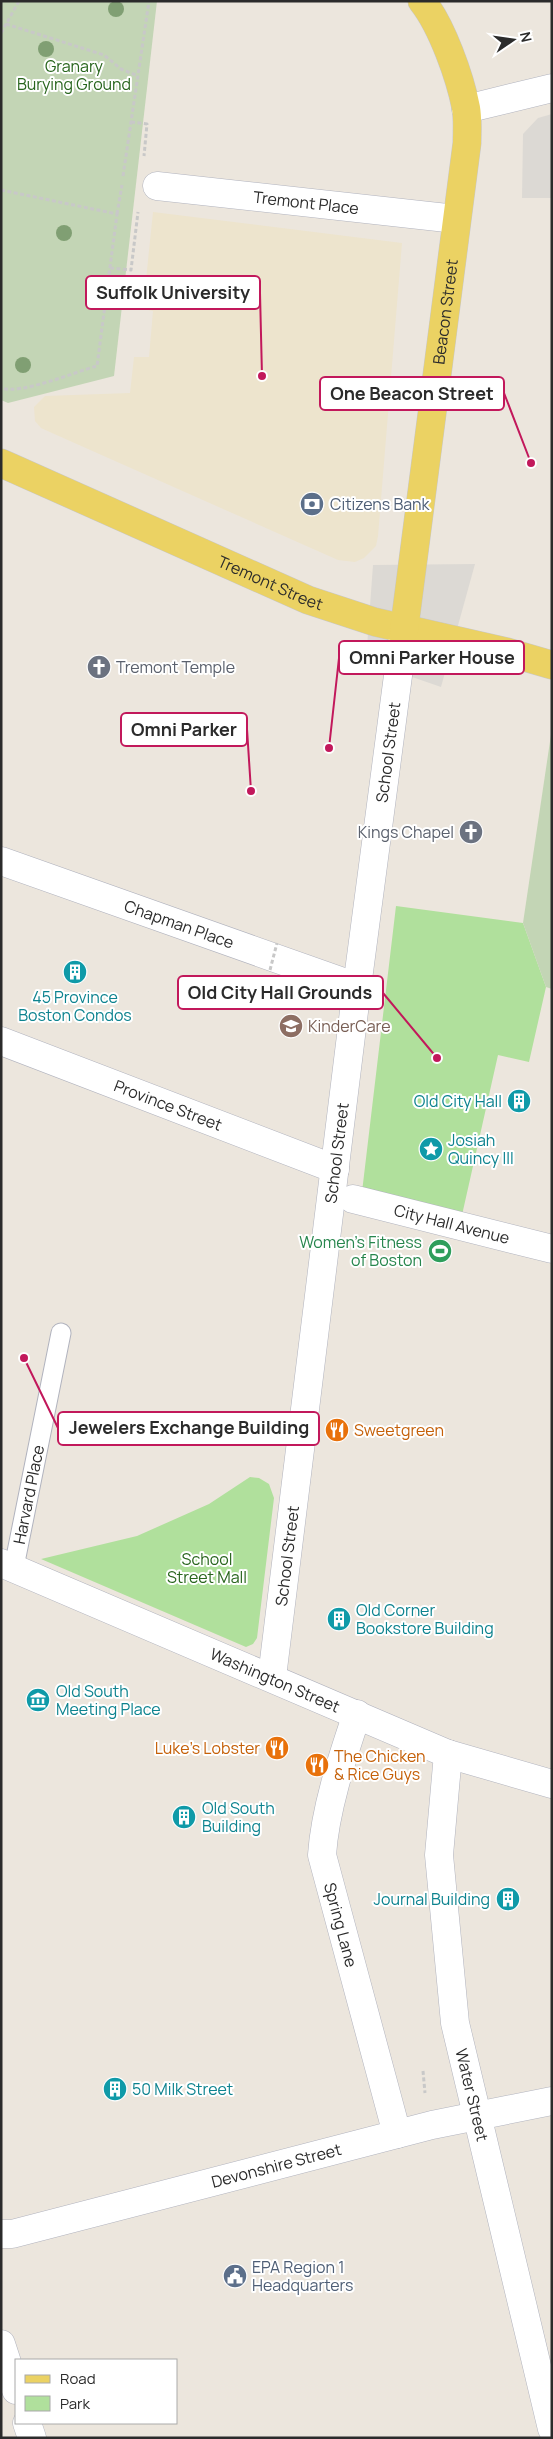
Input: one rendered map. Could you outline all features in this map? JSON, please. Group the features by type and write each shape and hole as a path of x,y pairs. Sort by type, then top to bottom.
{"main road":[{"name":"Beacon Street","path":"404,630 467,143 466,109 456,73 444,42 422,1"},
{"path":"466,109 552,88"},
{"name":"Tremont Place","path":"157,186 456,219"},
{"name":"Tremont Street","path":"1,463 308,600 404,630 477,645 552,665"},
{"name":"School Street","path":"272,1677 357,987 404,630"},
{"name":"Chapman Place","path":"1,861 357,987"},
{"name":"Province Street","path":"1,1040 335,1169"},
{"name":"City Hall Avenue","path":"353,1199 552,1249"},
{"name":"Washington Street","path":"8,1565 448,1754 552,1784"},
{"name":"Spring Lane","path":"357,1714 344,1753 324,1838 322,1855 397,2134"},
{"name":"Water Street","path":"448,1754 439,1855 455,2023 552,2429"},
{"name":"Devonshire Street","path":"1,2234 12,2234 477,2114 552,2101"},
{"path":"1,2344 15,2387"},
{"path":"27,2424 32,2438"}],"lane":[{"name":"Harvard Place","path":"8,1565 61,1333"}],"path":[{"path":"1,33 19,1"},
{"path":"1,388 9,391 40,384 97,366 117,214 149,1"},
{"path":"6,24 104,55 120,69 138,76"},
{"path":"1,190 117,214"},
{"path":"270,970 277,943"},
{"path":"423,2071 425,2093"}],"shaded area":[{"path":"552,114 552,198 522,198 523,134 538,118"},
{"path":"153,212 402,243 378,536 376,546 364,558 355,562 338,560 41,428 35,421 34,407 45,396 130,393 134,357 149,357 153,311 143,309"},
{"path":"475,564 441,687 366,661 373,565"}],"green space":[{"name":"Granary Burying Ground","path":"1,1 157,1 114,376 8,403 1,400"},
{"path":"552,728 552,989 546,987 523,923"},
{"path":"396,906 523,923 546,987 529,1062 498,1055 462,1215 362,1192"},
{"name":"School Street Mall","path":"250,1477 259,1478 269,1484 274,1498 257,1638 253,1644 246,1647 41,1559 137,1536 209,1504"}],"place":[{"name":"Suffolk University","path":"262,376"},
{"name":"One Beacon Street","path":"531,463"},
{"name":"Citizens Bank","path":"312,504"},
{"name":"Tremont Temple","path":"99,667"},
{"name":"Omni Parker House","path":"329,748"},
{"name":"Omni Parker","path":"251,791"},
{"name":"Kings Chapel","path":"471,832"},
{"name":"45 Province Boston Condos","path":"75,972"},
{"name":"KinderCare","path":"291,1026"},
{"name":"Old City Hall Grounds","path":"437,1058"},
{"name":"Old City Hall","path":"519,1101"},
{"name":"Josiah Quincy III","path":"431,1149"},
{"name":"Women's Fitness of Boston","path":"440,1251"},
{"name":"Jewelers Exchange Building","path":"24,1358"},
{"name":"Sweetgreen","path":"337,1430"},
{"name":"Old Corner Bookstore Building","path":"339,1619"},
{"name":"Old South Meeting Place","path":"38,1700"},
{"name":"Luke's Lobster","path":"277,1748"},
{"name":"The Chicken & Rice Guys","path":"317,1765"},
{"name":"Old South Building","path":"184,1817"},
{"name":"Journal Building","path":"508,1899"},
{"name":"50 Milk Street","path":"115,2089"},
{"name":"EPA Region 1 Headquarters","path":"235,2276"}]}
